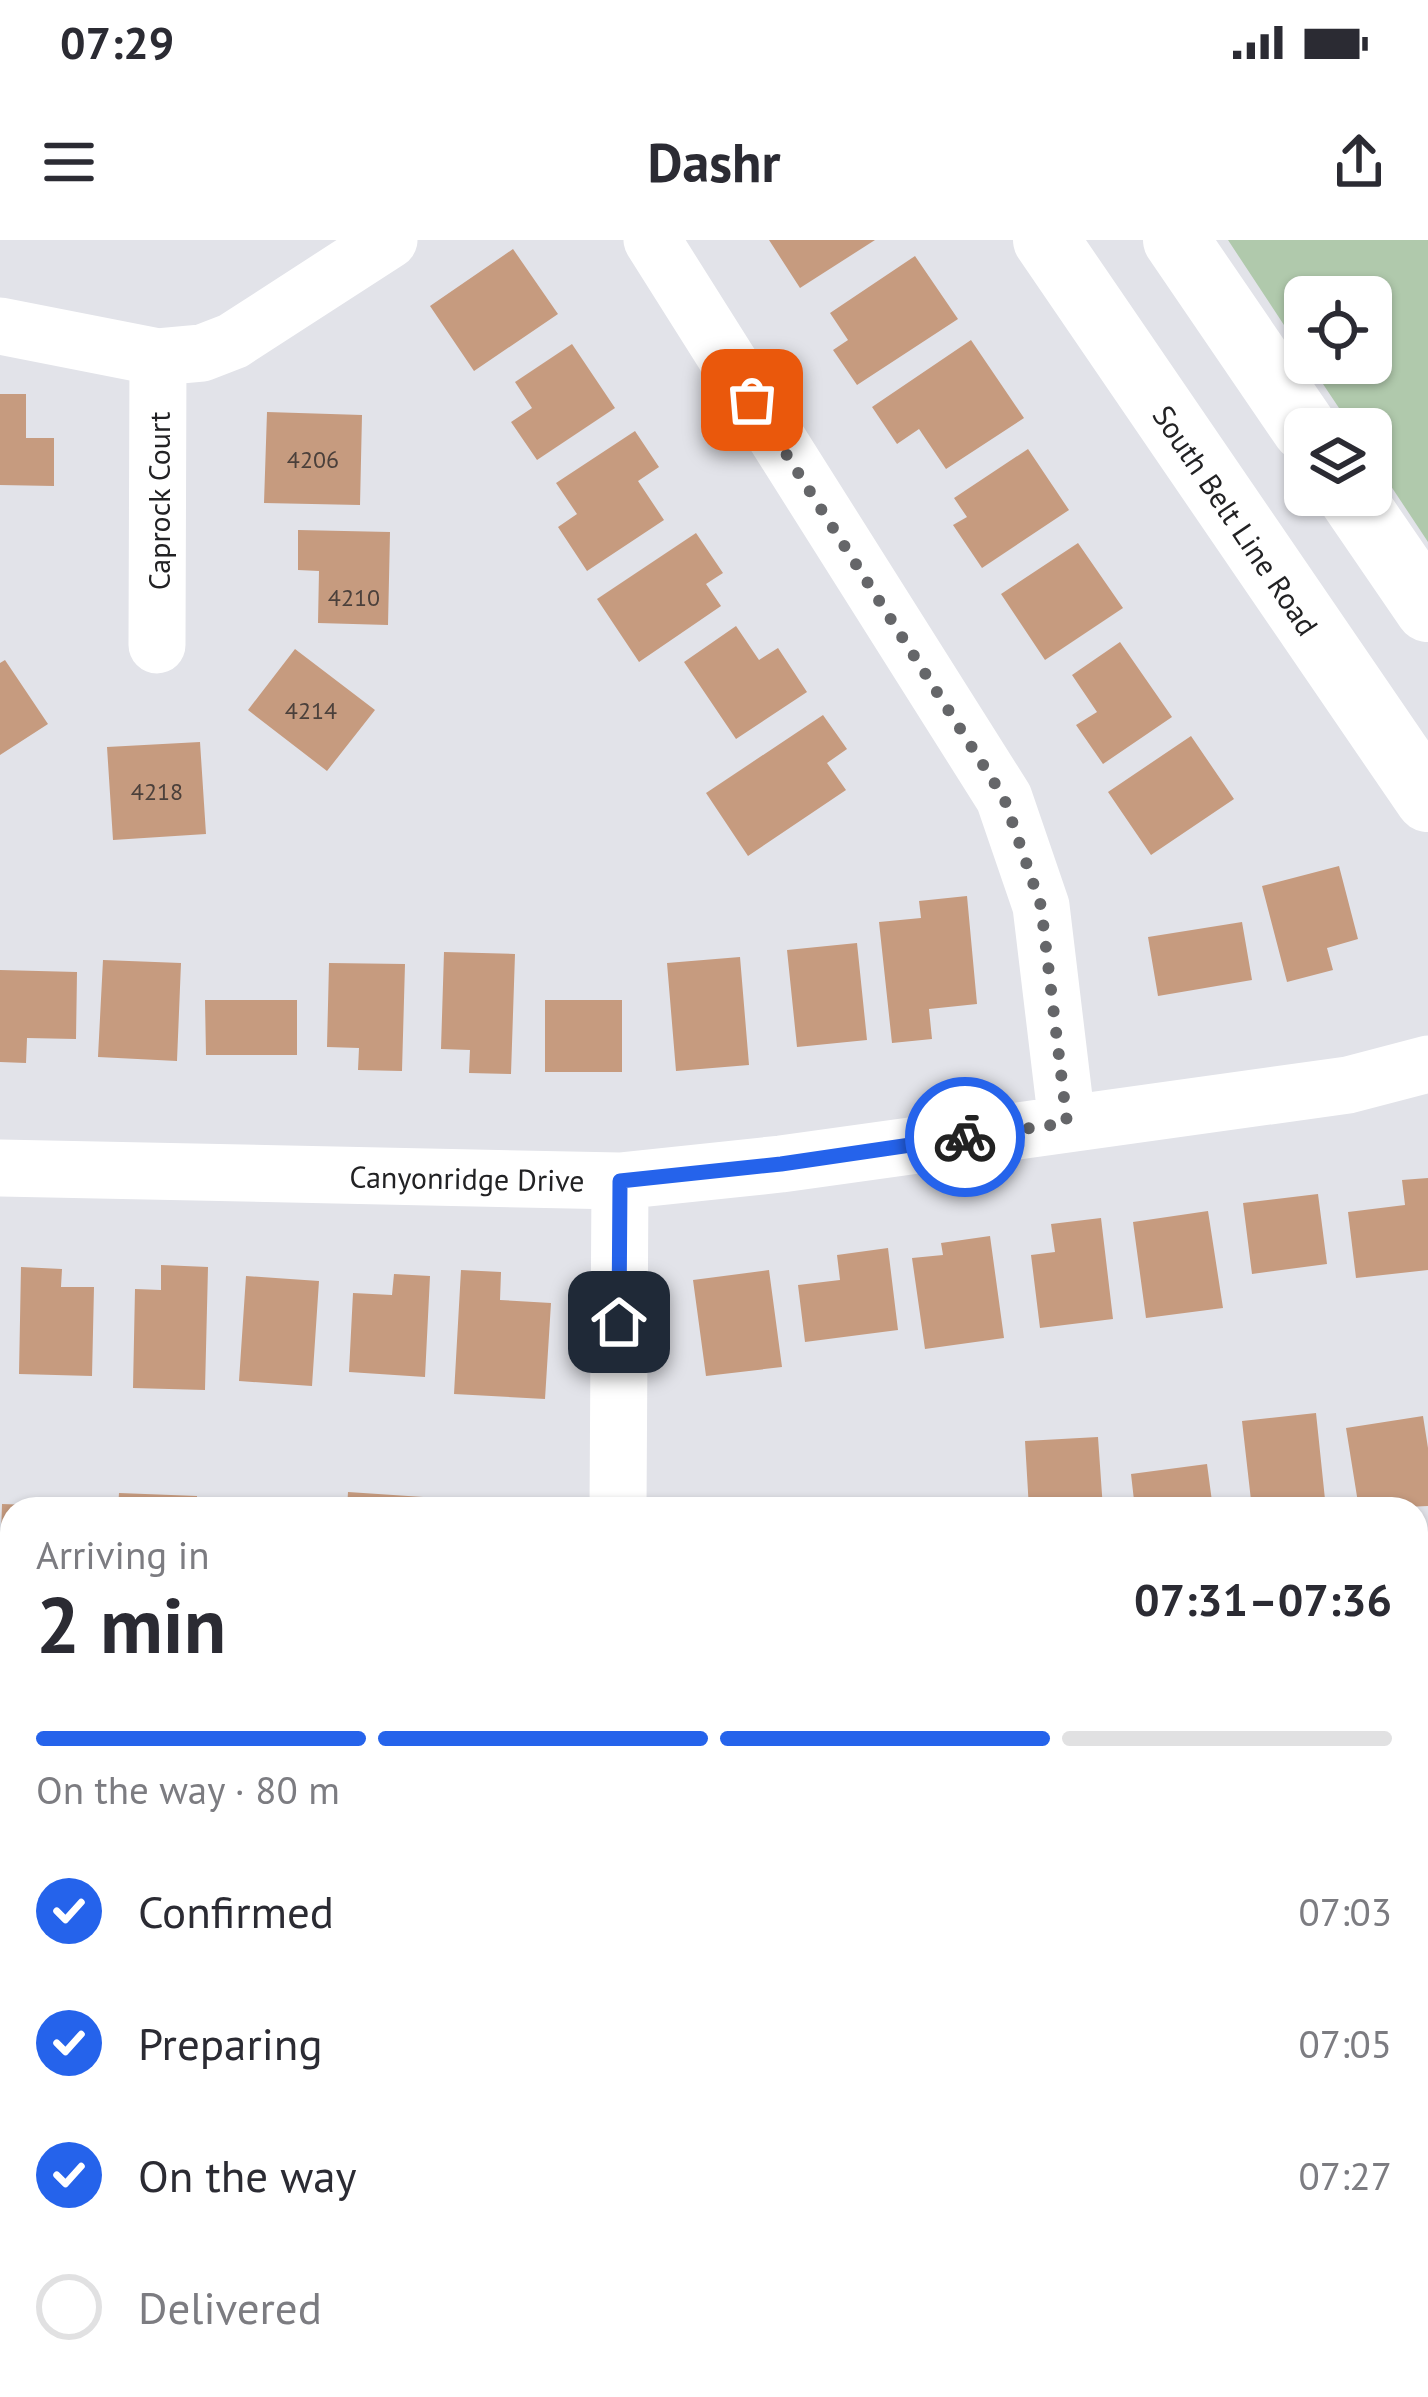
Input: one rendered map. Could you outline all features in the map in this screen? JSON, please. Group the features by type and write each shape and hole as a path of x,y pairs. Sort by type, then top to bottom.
{"main road":[{"name":"South Belt Line Road","path":"1046,240 1428,799"},
{"path":"1176,240 1291,408"},
{"path":"1364,516 1428,609"}],"street":[{"path":"0,326 158,356 202,353 233,341 389,240"},
{"path":"652,240 1004,798 1041,906 1067,1123"},
{"name":"Caprock Court","path":"157,645 158,356"},
{"name":"Canyonridge Drive","path":"0,1168 620,1181 781,1164 1348,1085 1428,1064"},
{"path":"618,1497 620,1181"}],"green space":[{"path":"1228,240 1428,240 1428,542 1392,488 1392,408 1339,408 1323,384 1392,384 1392,276 1284,276 1284,325"}],"building":[{"path":"769,240 875,240 800,288"},
{"path":"513,249 558,314 474,371 430,306"},
{"path":"915,256 958,319 857,385 833,350 848,340 830,313"},
{"path":"971,340 1024,418 946,469 919,429 897,444 872,407"},
{"path":"572,344 615,408 537,460 511,422 532,408 515,382"},
{"path":"0,394 26,394 26,438 54,438 54,486 0,485"},
{"path":"267,412 362,415 360,505 264,503"},
{"path":"635,431 659,467 638,481 664,520 587,571 558,527 577,514 556,483"},
{"path":"1028,449 1069,510 982,568 953,525 967,517 954,498"},
{"path":"298,530 390,532 388,625 318,623 319,571 298,570"},
{"path":"696,533 723,573 706,584 721,606 639,662 597,599"},
{"path":"1078,543 1123,608 1045,660 1001,594"},
{"path":"736,626 759,660 778,648 807,692 736,739 684,662"},
{"path":"1120,642 1172,717 1103,764 1076,725 1097,712 1072,675"},
{"path":"295,649 375,710 327,771 248,710"},
{"path":"5,660 48,724 0,755 0,663"},
{"path":"823,715 847,749 827,763 846,790 748,856 706,793"},
{"path":"1191,736 1234,799 1151,855 1108,792"},
{"path":"200,742 206,834 113,840 107,747"},
{"path":"1339,866 1358,939 1327,948 1333,970 1287,982 1262,886"},
{"path":"967,896 977,1004 929,1009 932,1039 892,1043 879,922 921,918 919,901"},
{"path":"1242,922 1252,980 1158,996 1148,937"},
{"path":"857,943 867,1040 797,1047 787,950"},
{"path":"444,952 515,954 511,1074 469,1073 470,1050 441,1049"},
{"path":"740,957 749,1065 676,1071 667,963"},
{"path":"103,960 181,963 177,1061 98,1057"},
{"path":"329,963 405,964 402,1071 358,1070 359,1048 327,1047"},
{"path":"0,970 77,972 76,1039 27,1038 26,1063 0,1062"},
{"path":"205,1000 297,1000 297,1055 206,1055"},
{"path":"545,1000 622,1000 622,1072 545,1072"},
{"path":"1428,1178 1428,1270 1356,1278 1348,1212 1405,1205 1402,1180"},
{"path":"1318,1194 1327,1264 1252,1274 1243,1203"},
{"path":"1208,1211 1223,1308 1146,1318 1133,1222"},
{"path":"1101,1218 1113,1319 1040,1328 1031,1255 1055,1252 1051,1224"},
{"path":"990,1236 1004,1338 925,1349 912,1258 943,1255 941,1243"},
{"path":"888,1248 898,1330 805,1342 798,1285 840,1280 837,1255"},
{"path":"161,1265 208,1267 205,1390 133,1388 135,1289 161,1290"},
{"path":"21,1267 62,1269 61,1287 94,1287 92,1376 19,1374"},
{"path":"461,1270 501,1272 500,1300 551,1303 545,1399 454,1394"},
{"path":"769,1270 782,1367 706,1376 693,1280"},
{"path":"394,1274 430,1276 425,1377 349,1372 353,1293 392,1295"},
{"path":"246,1276 319,1281 312,1386 239,1381"},
{"path":"1316,1413 1325,1497 1251,1497 1242,1421"},
{"path":"1423,1416 1428,1497 1357,1497 1346,1428"},
{"path":"1098,1437 1102,1497 1028,1497 1025,1441"},
{"path":"1207,1464 1211,1497 1134,1497 1131,1474"},
{"path":"348,1492 423,1497 348,1497"},
{"path":"119,1493 197,1496 197,1497 119,1497"}],"way so far":[{"path":"752,400 1004,798 1041,906 1067,1123 965,1137"}],"route":[{"path":"619,1322 620,1181 965,1137"}]}
